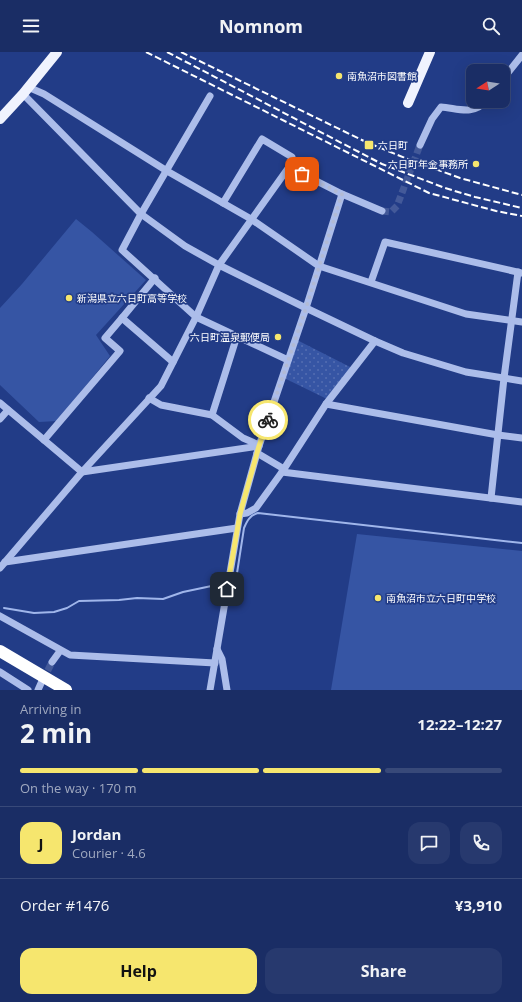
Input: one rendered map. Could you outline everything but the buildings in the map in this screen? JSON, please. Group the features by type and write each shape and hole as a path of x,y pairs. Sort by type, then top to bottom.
{"highway":[{"path":"0,651 66,690"}],"main road":[{"path":"0,119 57,52"},
{"path":"408,103 430,52"}],"street":[{"path":"510,71 522,56"},
{"path":"25,91 44,94 167,171 251,219 319,266 466,314 522,322"},
{"path":"25,91 141,214 185,246 219,265 306,308 403,353 466,372 522,381"},
{"path":"210,96 141,214 122,250 155,278 196,317 288,360"},
{"path":"420,145 432,119 441,107 473,110 478,108"},
{"path":"0,568 82,472 161,386 196,317 219,265 289,167 292,157 262,139 223,203"},
{"path":"289,167 342,194 382,210"},
{"path":"210,690 240,514 258,449 306,308 342,194"},
{"path":"371,282 385,242 520,273 504,378 491,498"},
{"path":"44,440 120,352 105,338 155,278"},
{"path":"122,318 173,362"},
{"path":"212,415 237,336"},
{"path":"240,514 256,508 283,471 326,404 375,341"},
{"path":"149,398 161,405 212,415 258,449 283,471 522,502"},
{"path":"0,403 82,472 258,449"},
{"path":"326,404 522,438"},
{"path":"0,419 8,410"},
{"path":"5,562 237,528"},
{"path":"0,616 60,651 70,655 215,663"},
{"path":"217,649 222,660 227,690"},
{"path":"52,662 60,651"},
{"path":"0,672 28,690"},
{"path":"38,690 42,681"}],"shaded area":[{"name":"新潟県立六日町高等学校","path":"76,219 146,280 96,335 110,356 57,421 39,422 0,385 0,308"},
{"path":"295,339 354,369 329,400 282,377"},
{"path":"357,534 522,551 522,690 331,690"}],"waterway":[{"path":"233,586 235,586 244,528 251,517 258,513 522,543"},
{"path":"4,608 34,613 54,612 67,608 79,601 137,598 163,599 183,592 221,584"}],"tunnel":[{"path":"382,211 391,212 397,206 420,145"},
{"path":"43,680 52,662"}],"railway":[{"path":"146,52 429,193 496,211 522,216"},
{"path":"167,52 382,164 445,188 522,208"},
{"path":"181,52 366,142 460,178 522,195"}],"way so far":[{"path":"268,420 306,308 342,194 302,174"}],"place":[{"name":"南魚沼市図書館","path":"339,76"},
{"name":"六日町","path":"369,145"},
{"name":"六日町年金事務所","path":"476,164"},
{"name":"新潟県立六日町高等学校","path":"69,298"},
{"name":"六日町温泉郵便局","path":"278,337"},
{"name":"南魚沼市立六日町中学校","path":"378,598"}],"route":[{"path":"227,589 240,514 259,446 268,420"}]}
